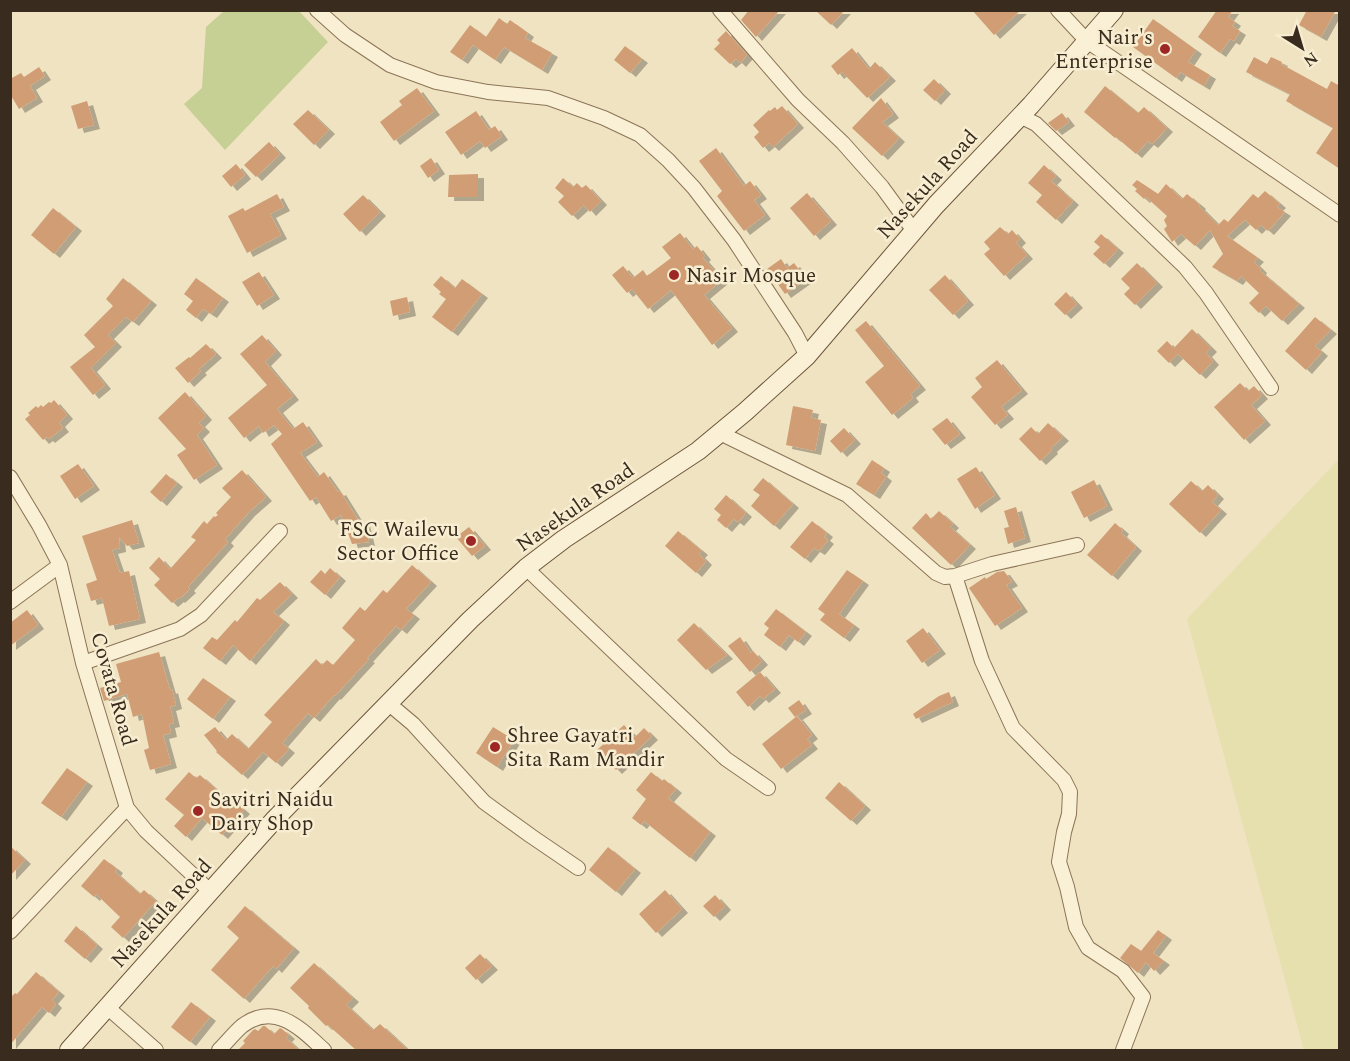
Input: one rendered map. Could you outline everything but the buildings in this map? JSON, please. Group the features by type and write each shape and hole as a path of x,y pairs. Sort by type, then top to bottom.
{"main road":[{"name":"Nasekula Road","path":"69,1050 275,819 470,620 526,568 564,539 698,451 807,356 936,205 1020,116 1114,10"}],"street":[{"path":"317,10 345,35 390,65 436,82 488,92 548,98 604,118 640,135 681,174 734,240 795,333 807,356"},
{"path":"720,10 798,100 843,143 882,187 914,231"},
{"path":"1058,10 1087,41 1340,215"},
{"path":"1020,116 1036,124 1185,267 1206,293 1271,388"},
{"path":"720,433 847,495 936,573 945,577 1077,545"},
{"name":"Covata Road","path":"10,477 60,565 83,663 127,808 146,831 211,892"},
{"path":"83,663 180,630 201,615 280,531"},
{"path":"10,602 60,565"},
{"path":"526,568 726,759 768,788"},
{"path":"955,576 982,661 1013,728 1064,780 1070,792 1069,814 1059,862 1076,927 1088,948 1123,971 1143,997 1123,1050"},
{"path":"388,703 413,724 484,802 578,867"},
{"path":"10,932 127,808"},
{"path":"107,1007 156,1050"},
{"path":"219,1050 243,1026 258,1018 268,1017 285,1019 294,1023 324,1050"}],"shaded area":[{"path":"1339,459 1339,1050 1304,1050 1187,619"}],"green space":[{"path":"224,11 299,11 328,42 225,150 184,104 202,88 206,27"}],"place":[{"name":"Nair's Enterprise","path":"1165,49"},
{"name":"Nasir Mosque","path":"674,275"},
{"name":"FSC Wailevu Sector Office","path":"471,541"},
{"name":"Shree Gayatri Sita Ram Mandir","path":"495,747"},
{"name":"Savitri Naidu Dairy Shop","path":"198,811"}]}
